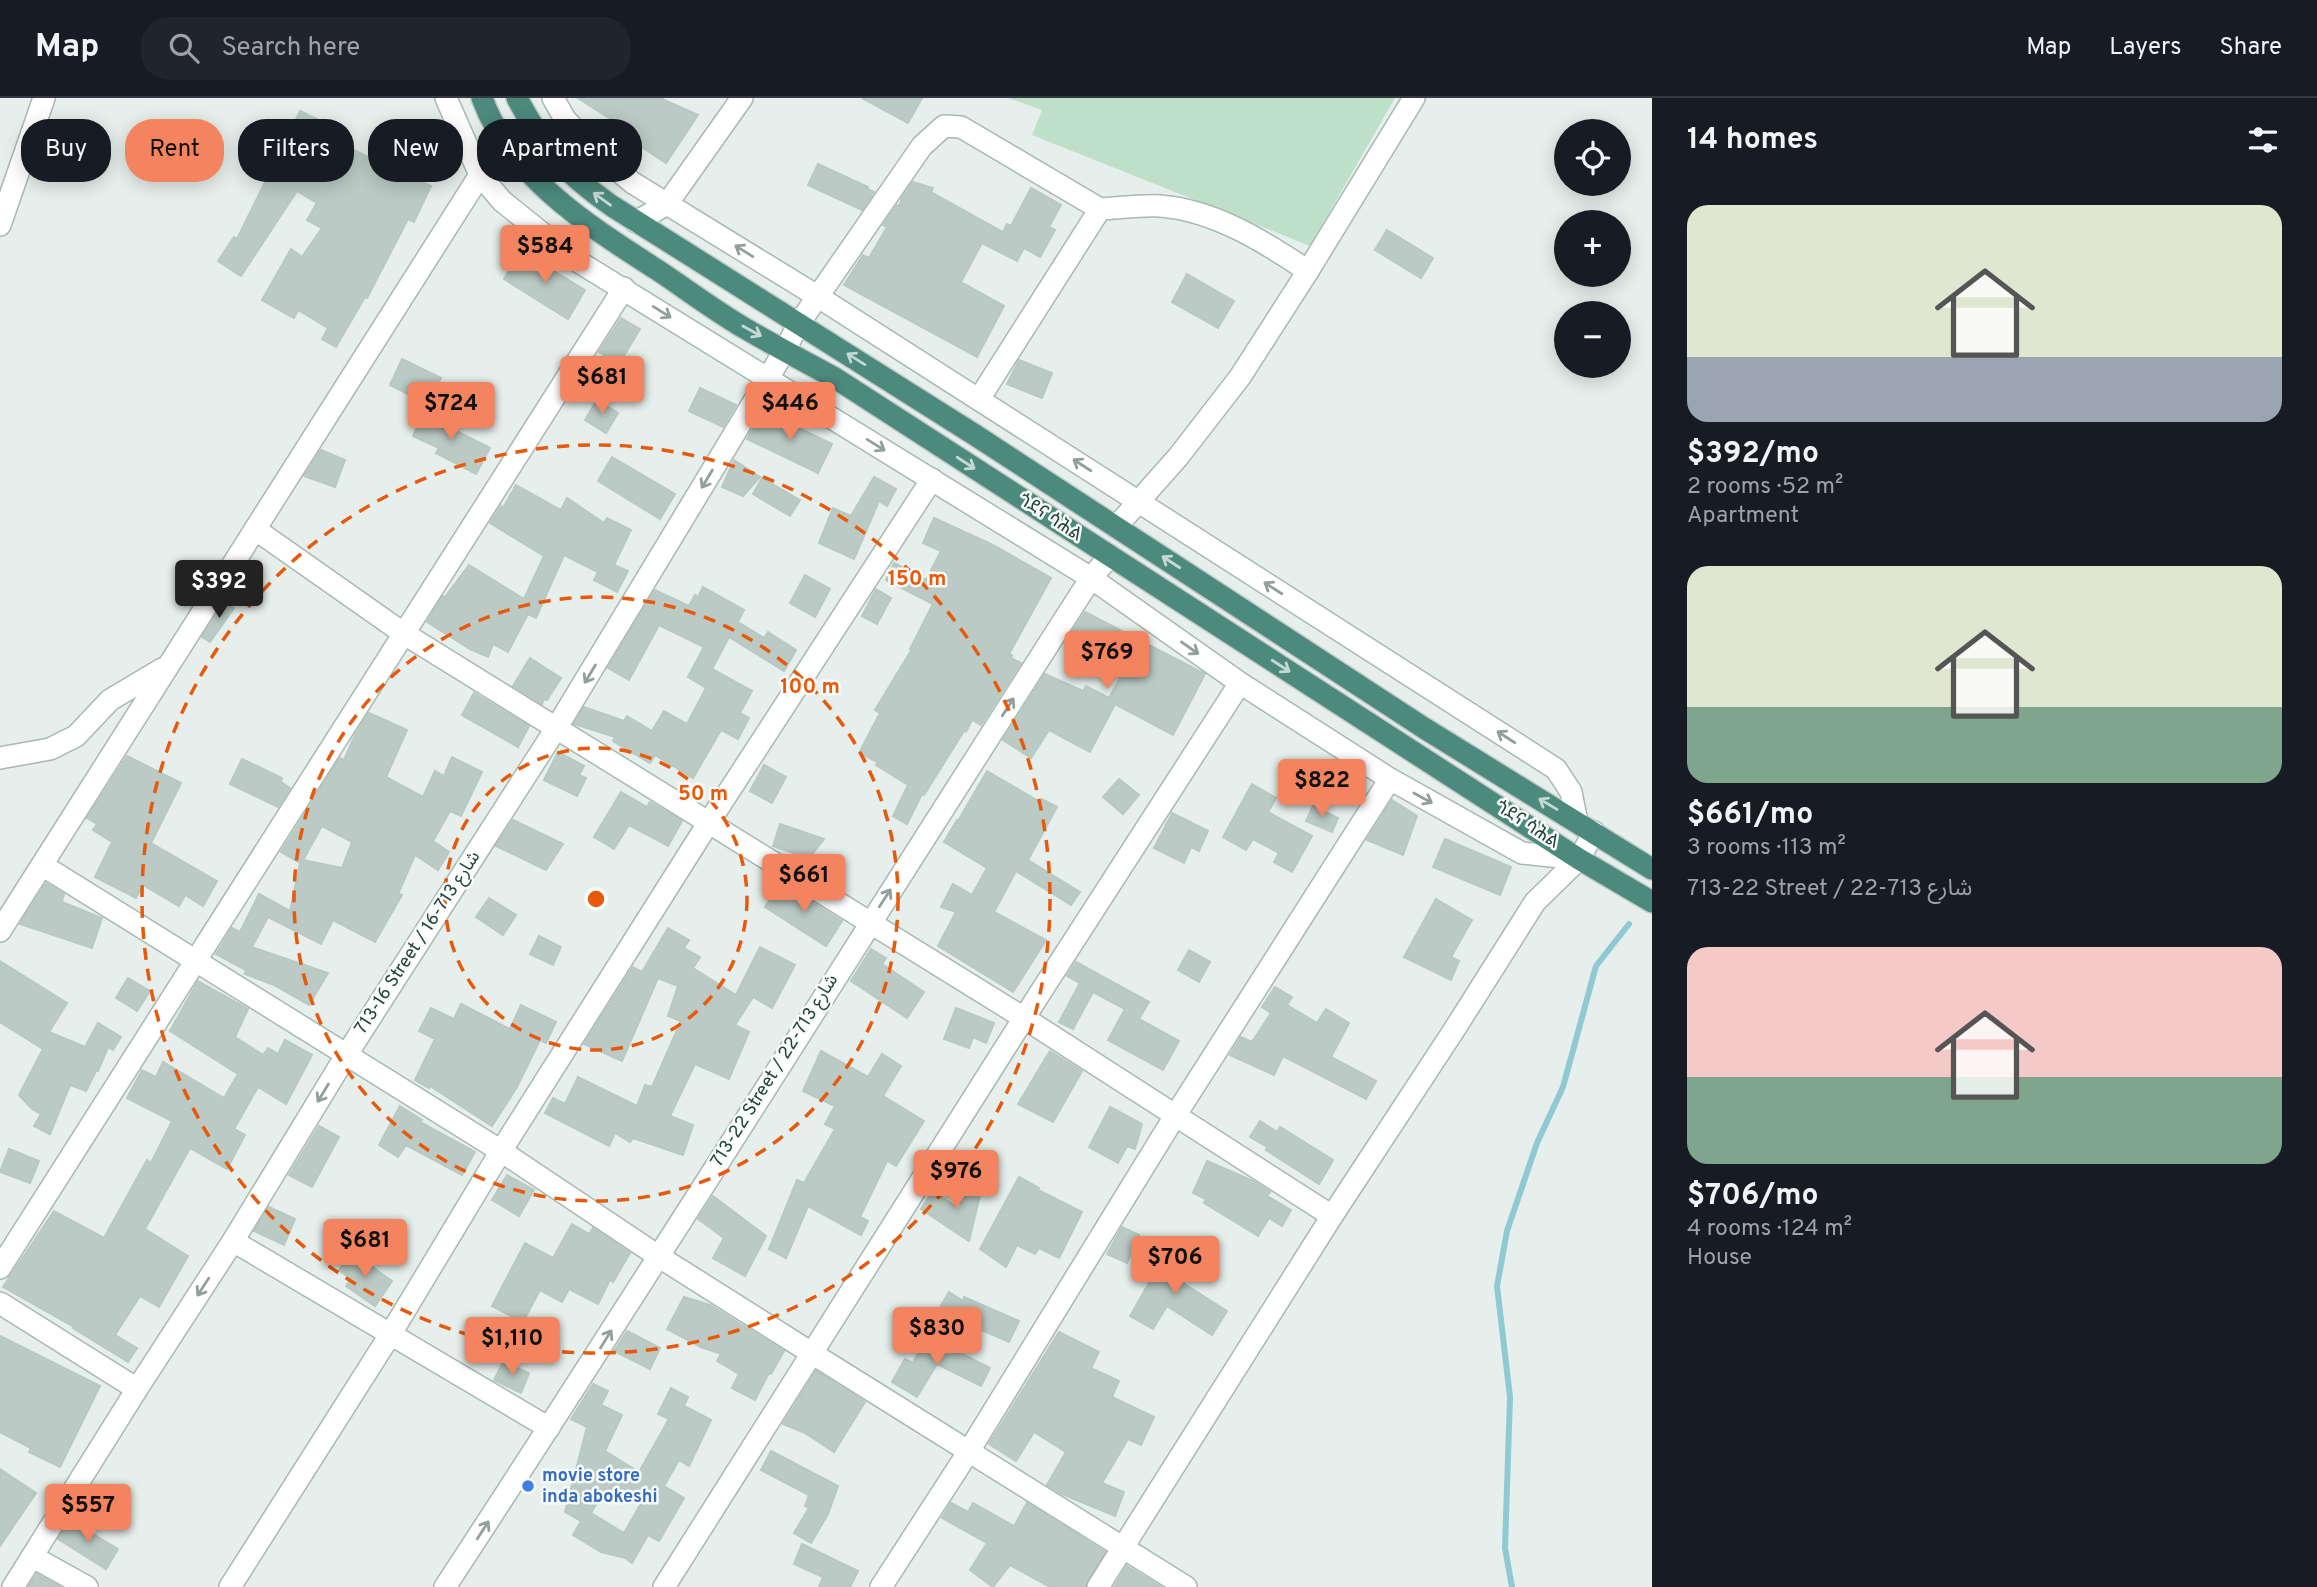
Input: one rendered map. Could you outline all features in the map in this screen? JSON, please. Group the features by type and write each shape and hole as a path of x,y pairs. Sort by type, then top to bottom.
{"highway":[{"name":"ጎደና ሳሕል","path":"482,98 504,139 527,169 592,229 746,329 835,378 1579,859 1652,902"},
{"name":"ጎደና ሳሕል","path":"517,98 550,152 579,183 636,222 952,420 1424,728 1652,869"}],"street":[{"path":"0,225 44,98"},
{"path":"446,98 477,168"},
{"path":"553,98 565,118 593,150 634,183 817,296 1556,769 1571,792 1585,827 1579,859 1535,902 1332,1216 1098,1587"},
{"path":"636,222 667,204 742,98"},
{"path":"1116,527 1137,500 1178,457 1240,377 1414,98"},
{"name":"713-16 Street / شارع 713-16","path":"13,1587 136,1389 233,1241 346,1054 557,727 798,325 922,146 944,126 961,127 1100,209"},
{"path":"0,931 477,180"},
{"path":"486,182 502,201 574,259 1091,578 1240,683 1390,779 1522,853 1579,859"},
{"path":"979,399 1100,209 1161,206 1203,215 1261,240 1308,271"},
{"path":"0,1268 624,288"},
{"path":"230,1587 709,822 932,479"},
{"path":"255,529 403,633 1024,1018 1332,1216"},
{"name":"713-22 Street / شارع 713-22","path":"445,1587 550,1428 1091,578 1109,557"},
{"path":"0,758 50,749 76,736 110,700 168,666"},
{"path":"664,1587 1024,1018 1240,683"},
{"path":"881,1587 970,1451 1175,1116 1390,779"},
{"path":"42,865 501,1151 658,1256 1186,1587"},
{"path":"233,1241 550,1428"},
{"path":"0,1303 136,1389"},
{"path":"33,1557 87,1587"}],"green space":[{"path":"1008,98 1395,98 1310,246 1032,135 1042,110"}],"building":[{"path":"578,98 660,98 698,115 666,163 642,147 642,119 610,119"},
{"path":"862,98 922,98 908,123"},
{"path":"300,111 316,119 296,119"},
{"path":"354,150 368,157 368,182 422,182 431,186 414,222 408,219 367,298 365,297 336,347 322,339 328,328 298,310 294,318 262,300 291,249 302,257 322,228 307,220 317,203 297,191 241,276 218,261 234,237 237,239 265,182 354,182"},
{"path":"818,164 874,192 862,210 808,185"},
{"path":"913,182 933,188 931,192 1003,232 1007,224 1011,226 1031,188 1061,205 1049,227 1055,230 1040,257 1024,248 1017,261 982,243 961,282 1004,306 977,357 844,285 863,255 869,258 887,227 883,225 897,205 899,206"},
{"path":"1387,230 1433,258 1421,278 1375,250"},
{"path":"521,251 585,290 568,319 504,279"},
{"path":"1187,274 1234,301 1218,328 1172,302"},
{"path":"621,318 640,329 619,364 599,352"},
{"path":"402,359 441,378 428,404 390,385"},
{"path":"1019,360 1052,373 1042,398 1007,384"},
{"path":"700,388 736,405 723,427 689,411"},
{"path":"597,400 618,413 606,433 585,420"},
{"path":"425,410 449,421 446,426 490,448 476,474 436,453 439,448 413,436"},
{"path":"764,411 832,444 818,473 747,439"},
{"path":"321,450 345,460 335,487 304,476"},
{"path":"612,457 675,494 660,519 598,481"},
{"path":"734,460 760,477 743,496 722,487"},
{"path":"874,477 896,489 887,506 879,501 854,559 819,543 833,508 851,516"},
{"path":"762,478 800,500 790,516 753,494"},
{"path":"516,485 561,510 567,498 604,523 607,518 631,530 614,565 628,571 617,592 594,580 598,572 564,555 536,618 528,614 508,652 493,644 488,657 427,622 443,596 445,597 469,565 524,599 544,556 490,523 501,506 503,508"},
{"path":"934,518 993,545 1051,578 1009,654 1021,663 981,725 972,720 966,732 964,731 924,795 922,794 907,824 893,816 908,785 876,765 878,762 859,753 880,713 875,710 912,649 933,604 886,580 894,563 926,580 941,551 923,543"},
{"path":"805,575 830,589 815,617 790,603"},
{"path":"703,587 744,610 738,622 764,638 768,632 796,650 784,671 729,637 712,669 752,691 740,713 749,718 738,739 721,730 693,778 655,755 650,763 613,741 615,737 574,724 584,707 624,721 627,716 652,731 664,711 687,724 706,688 688,677 704,647 659,625 629,680 608,668 655,590 689,606"},
{"path":"876,589 891,598 877,624 862,616"},
{"path":"228,596 234,600 230,606 234,608 210,642 202,637"},
{"path":"1085,612 1205,674 1173,735 1115,704 1090,752 1049,730 1031,758 1003,740 1045,674 1083,691 1086,686 1109,698 1124,671 1066,641"},
{"path":"530,658 561,678 542,704 513,686"},
{"path":"474,693 529,726 518,747 462,715"},
{"path":"369,713 407,730 386,777 423,797 435,771 444,776 452,757 482,772 461,816 450,811 433,841 449,852 438,870 415,855 398,894 402,895 375,942 333,920 321,944 268,917 252,947 328,973 309,1005 274,985 245,974 246,970 216,954 232,928 240,932 259,894 290,911 300,863 281,852 340,758 344,760","holes":["322,826 352,842 342,868 303,860"]},
{"path":"558,752 584,766 579,775 586,778 577,796 544,780"},
{"path":"127,756 181,783 151,843 217,881 203,906 185,895 179,906 143,885 136,898 95,877 112,842 93,830 97,824 87,818"},
{"path":"242,759 282,778 281,782 290,788 278,807 230,784"},
{"path":"764,765 786,777 772,803 750,791"},
{"path":"987,771 1040,802 1042,799 1057,807 1028,860 1080,892 1071,905 1016,871 994,912 1046,940 1013,992 938,946 956,912 941,907 953,884 972,895 987,868 944,842"},
{"path":"1119,779 1139,795 1123,814 1103,797"},
{"path":"1252,784 1276,798 1268,812 1312,836 1292,872 1274,862 1279,853 1253,839 1246,850 1223,837"},
{"path":"621,792 647,807 650,802 682,821 668,846 629,825 614,849 594,837"},
{"path":"1392,800 1417,816 1403,855 1367,840"},
{"path":"1313,806 1338,818 1332,832 1306,821"},
{"path":"1172,813 1208,831 1199,851 1191,847 1184,863 1154,848"},
{"path":"513,820 563,844 546,870 496,846"},
{"path":"780,824 824,839 809,858 773,846"},
{"path":"1445,839 1511,867 1500,895 1433,867"},
{"path":"46,883 64,894 62,902 102,918 92,948 20,924"},
{"path":"781,883 842,921 826,946 765,907"},
{"path":"489,898 516,915 503,935 476,917"},
{"path":"1436,899 1472,920 1451,957 1459,961 1451,980 1404,957"},
{"path":"668,928 689,940 684,948 700,957 693,968 736,995 760,947 795,965 772,1008 753,997 735,1025 749,1032 729,1079 695,1064 670,1116 693,1125 683,1155 633,1138 630,1142 615,1133 609,1146 545,1113 553,1098 565,1104 578,1077 637,1106 645,1085 652,1087 681,1021 668,1016 678,986 658,978 622,1061 584,1044 633,967 642,972"},
{"path":"539,936 561,947 553,965 530,954"},
{"path":"871,949 886,958 882,964 924,992 907,1018 851,981"},
{"path":"1189,950 1210,962 1199,982 1178,970"},
{"path":"0,961 67,1003 49,1032 85,1047 98,1023 121,1037 113,1050 108,1047 86,1091 70,1085 50,1134 34,1126 41,1114 19,1095 43,1049 0,1022"},
{"path":"1076,962 1149,1002 1139,1019 1179,1041 1163,1070 1108,1040 1125,1009 1093,992 1073,1029 1059,1022 1080,983 1067,976"},
{"path":"128,978 150,991 137,1011 116,998"},
{"path":"198,981 248,1009 235,1037 263,1055 268,1048 278,1054 285,1040 312,1055 286,1104 258,1087 234,1129 245,1135 227,1169 190,1148 145,1229 188,1256 159,1307 140,1296 115,1335 137,1348 128,1362 74,1327 3,1287 54,1211 104,1238 147,1160 151,1163 172,1121 127,1098 142,1070 156,1077 163,1062 224,1098 238,1074 170,1031"},
{"path":"1275,987 1292,997 1287,1005 1317,1023 1326,1009 1349,1023 1331,1057 1376,1081 1366,1099 1283,1056 1274,1075 1230,1055 1241,1037 1252,1042 1271,1013 1262,1007"},
{"path":"461,1004 510,1029 521,1005 556,1022 546,1043 540,1040 517,1087 492,1126 430,1086 429,1088 415,1080 435,1039 419,1031 431,1008 454,1019"},
{"path":"956,1008 994,1023 986,1043 973,1037 969,1048 944,1039"},
{"path":"821,1051 868,1077 882,1054 901,1066 883,1096 924,1121 896,1166 887,1161 860,1217 868,1221 861,1235 808,1206 786,1258 769,1249 797,1180 804,1183 835,1129 825,1124 835,1106 803,1091"},
{"path":"1050,1051 1082,1071 1053,1122 1018,1104"},
{"path":"400,1106 422,1120 420,1122 475,1152 462,1175 406,1145 398,1157 379,1145"},
{"path":"1110,1107 1142,1124 1135,1149 1127,1146 1118,1163 1089,1147"},
{"path":"1260,1121 1277,1132 1280,1127 1333,1160 1319,1184 1250,1137"},
{"path":"319,1126 339,1137 312,1187 289,1175"},
{"path":"9,1149 39,1161 30,1183 0,1172"},
{"path":"1207,1161 1253,1181 1270,1192 1267,1196 1291,1210 1282,1226 1269,1218 1258,1236 1204,1203 1206,1199 1193,1193"},
{"path":"507,1175 534,1190 519,1216 492,1200"},
{"path":"1019,1177 1039,1188 1038,1190 1082,1212 1059,1258 1039,1248 1035,1254 1017,1245 1006,1267 980,1249"},
{"path":"966,1183 982,1187 969,1241 921,1209 933,1191 959,1209"},
{"path":"713,1196 766,1236 745,1276 713,1258 724,1238 698,1219"},
{"path":"269,1207 295,1219 284,1245 254,1231"},
{"path":"572,1224 589,1234 593,1228 630,1253 613,1282 610,1280 598,1304 569,1289 562,1302 540,1290 523,1322 492,1306 525,1243 553,1258"},
{"path":"1122,1227 1139,1235 1127,1263 1107,1254"},
{"path":"1175,1251 1196,1264 1183,1283 1227,1311 1212,1335 1167,1306 1153,1329 1130,1316 1150,1281 1140,1275 1150,1259 1165,1266"},
{"path":"351,1252 392,1281 375,1306 346,1286 351,1279 339,1270"},
{"path":"949,1292 963,1301 964,1297 1019,1321 1009,1342 938,1311"},
{"path":"684,1297 710,1305 784,1351 755,1400 732,1388 739,1374 717,1361 721,1354 667,1329"},
{"path":"627,1331 660,1348 650,1369 614,1351"},
{"path":"1059,1332 1099,1352 1091,1368 1119,1381 1112,1397 1154,1417 1141,1445 1128,1439 1102,1483 1124,1492 1115,1516 1047,1485 1066,1452 1034,1432 1016,1461 989,1444"},
{"path":"0,1336 100,1386 60,1467 29,1452 31,1448 0,1432"},
{"path":"927,1336 990,1368 981,1386 937,1364 917,1397 892,1382 905,1359 913,1363"},
{"path":"503,1362 529,1373 521,1393 494,1380"},
{"path":"816,1371 865,1402 834,1452 805,1433 783,1424"},
{"path":"593,1384 608,1391 601,1405 622,1415 605,1451 639,1472 669,1419 658,1414 671,1388 688,1397 684,1406 711,1420 689,1466 679,1460 664,1486 684,1498 659,1541 648,1535 632,1563 625,1558 601,1552 573,1535 581,1521 565,1512 587,1427 571,1419","holes":["605,1489 643,1500 624,1533 591,1513"]},
{"path":"771,1451 838,1486 828,1514 811,1543 794,1533 809,1508 805,1506 809,1495 761,1470"},
{"path":"0,1469 36,1493 0,1546"},
{"path":"951,1503 968,1512 973,1503 1014,1526 1027,1503 1105,1552 1085,1587 1050,1587 1010,1565 993,1587 970,1570 987,1543 942,1518"},
{"path":"70,1520 118,1549 106,1569 58,1539"},
{"path":"802,1544 858,1571 850,1587 819,1587 823,1577 794,1564"},
{"path":"1127,1566 1161,1587 1114,1587"},
{"path":"37,1574 60,1587 28,1587"}],"waterway":[{"path":"1512,1587 1505,1548 1510,1397 1497,1286 1507,1231 1537,1143 1563,1087 1596,966 1629,924"}],"place":[{"name":"movie store inda abokeshi","path":"528,1486"}]}
